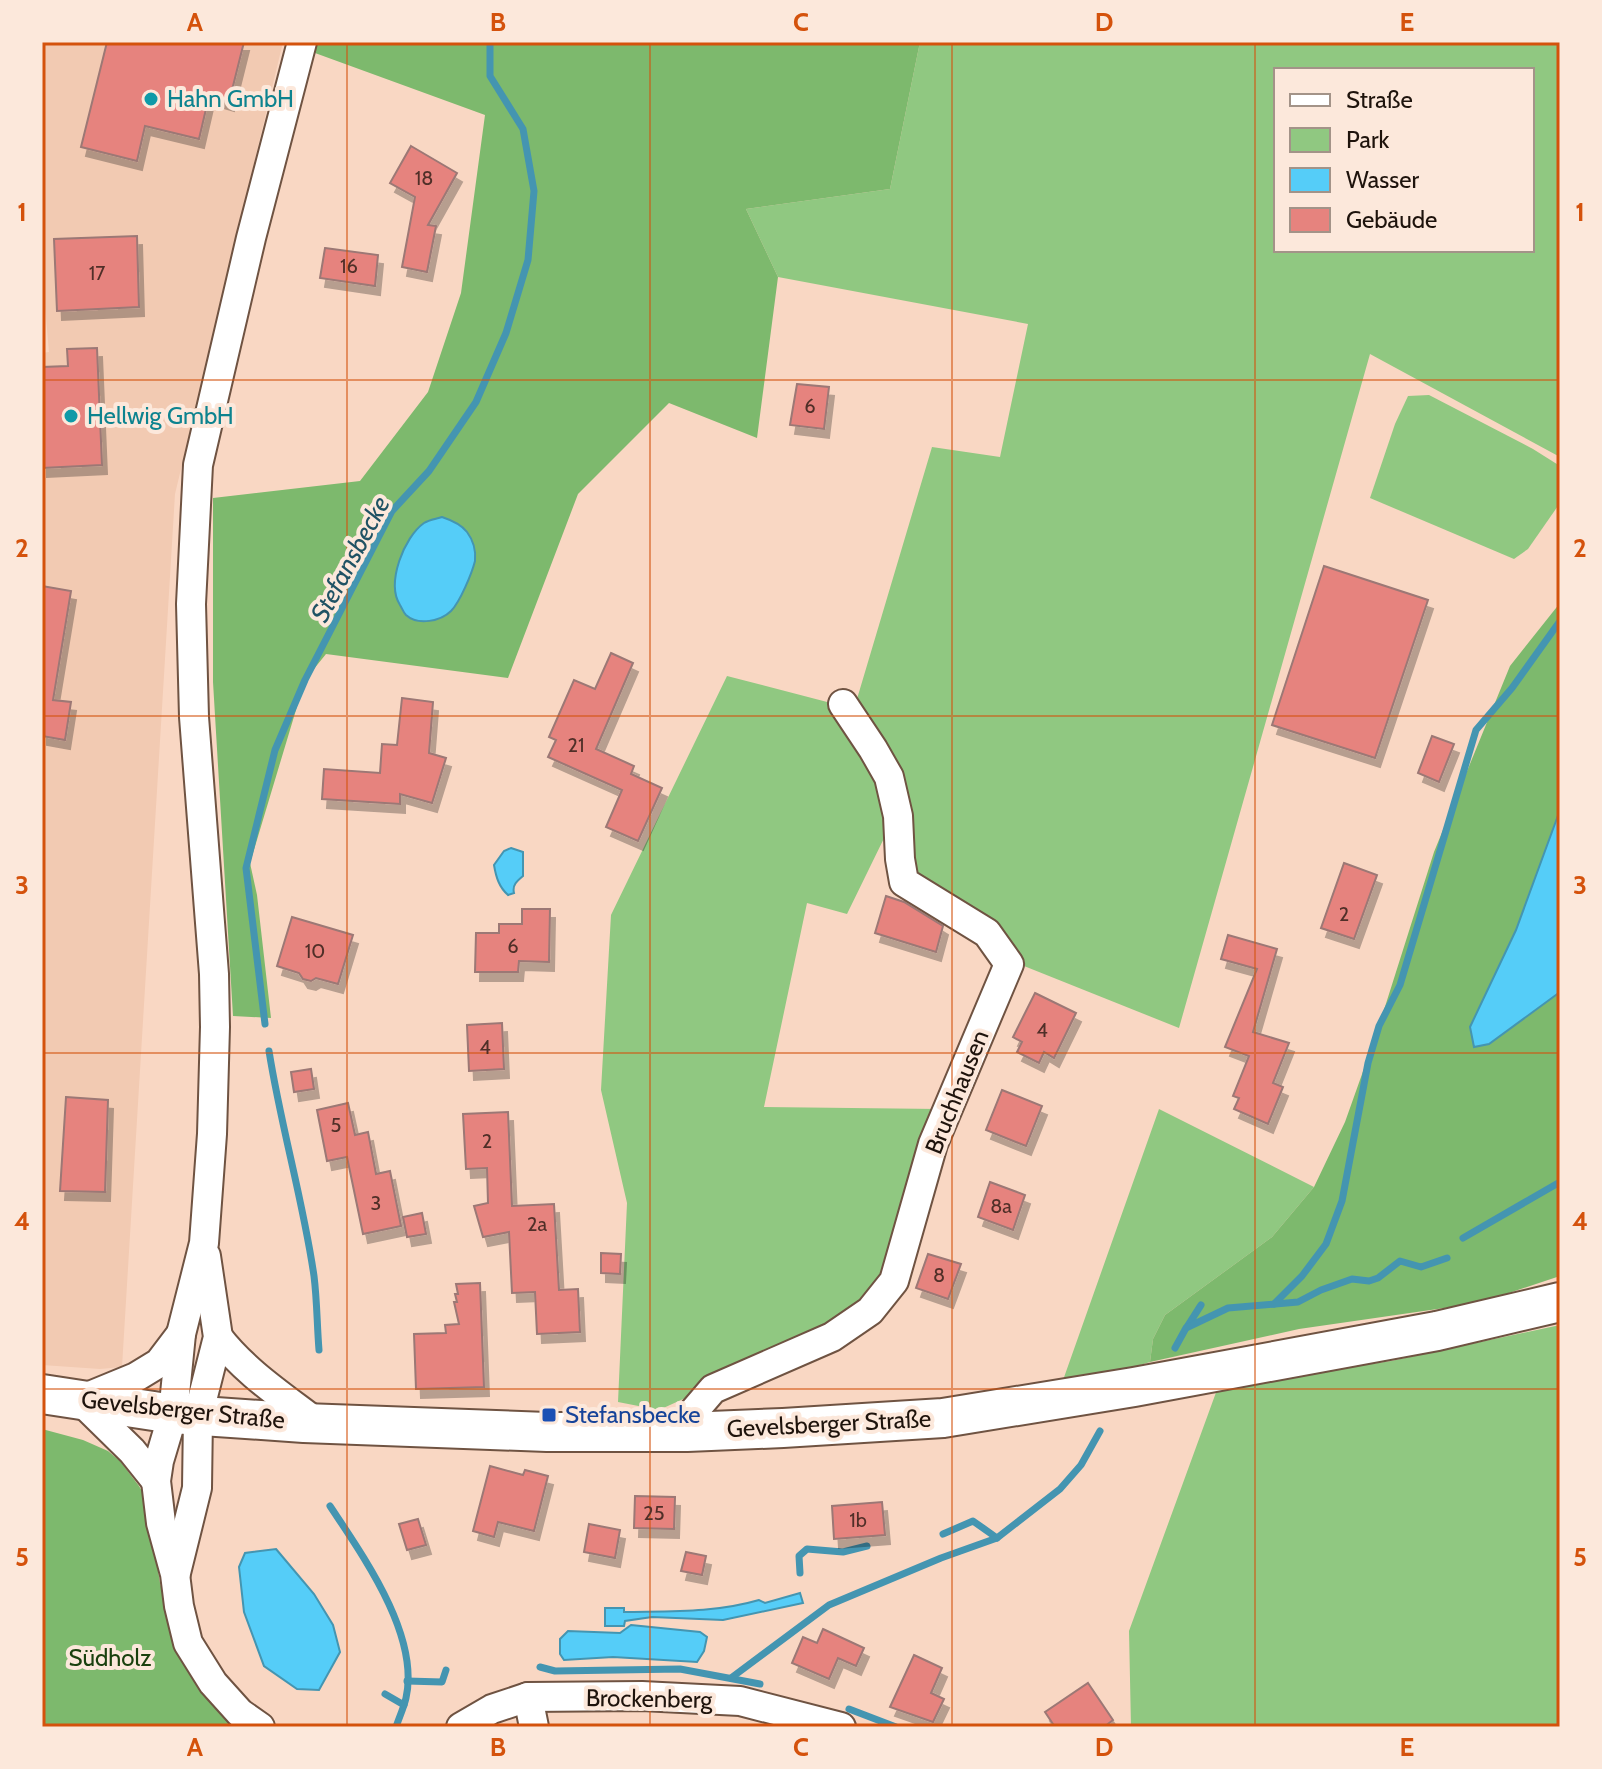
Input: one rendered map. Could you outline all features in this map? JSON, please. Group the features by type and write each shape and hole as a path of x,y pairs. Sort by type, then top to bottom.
{"main road":[{"name":"Gevelsberger Straße","path":"42,1394 186,1415 509,1432 687,1432 943,1418 1207,1375 1437,1331 1560,1302"}],"street":[{"path":"175,1574 197,1488 186,1415 181,1334 204,1243 212,1134 215,1027 214,974 194,717 191,604 198,465 251,238 302,42"},
{"name":"Bruchhausen","path":"687,1432 689,1417 713,1389 832,1337 870,1311 894,1281 933,1144 1009,964 987,933 904,882 898,816 889,777 843,704"},
{"path":"204,1243 218,1337 254,1375 317,1423"},
{"path":"156,1481 132,1451 80,1400 136,1377 159,1363 181,1334"},
{"path":"218,1337 186,1415 159,1461 156,1481 161,1523 175,1574 188,1643 213,1683 240,1713 260,1727"},
{"name":"Brockenberg","path":"461,1727 492,1709 528,1697 642,1696 740,1701 841,1727"},
{"path":"528,1697 534,1727"}],"shaded area":[{"path":"42,42 283,42 175,494 122,1367 100,1369 42,1365 42,353 49,352 42,295"}],"green space":[{"path":"317,42 920,42 890,189 746,209 778,277 757,438 669,403 578,494 508,678 326,654 305,680 250,863 257,895 271,1018 233,1016 213,682 213,498 360,481 428,392 461,293 485,115 315,53"},
{"path":"920,42 1560,42 1560,457 1370,354 1179,1028 1019,964 910,871 889,828 847,914 807,903 764,1107 939,1109 877,1294 826,1334 659,1410 618,1402 627,1203 601,1090 611,915 727,676 854,709 932,447 1000,457 1028,324 778,277 746,209 890,189"},
{"path":"1429,395 1560,466 1560,503 1528,549 1514,559 1370,498 1395,424 1408,396"},
{"path":"1560,603 1560,1276 1479,1303 1299,1329 1150,1362 1153,1339 1165,1315 1272,1237 1314,1187 1345,1122 1434,852 1510,666"},
{"path":"1159,1109 1314,1187 1272,1237 1165,1315 1153,1339 1150,1362 1111,1374 1062,1383"},
{"path":"1560,1325 1560,1727 1131,1727 1129,1631 1218,1387 1391,1361"},
{"name":"Südholz","path":"42,1429 83,1440 108,1451 139,1486 147,1500 160,1583 179,1652 242,1727 42,1727"}],"water":[{"path":"442,517 467,532 474,546 475,561 451,611 436,620 417,620 406,615 400,605 396,596 396,573 404,549 417,530 426,522"},
{"path":"1560,810 1560,992 1489,1044 1474,1047 1470,1027 1516,930"},
{"path":"511,848 523,852 523,876 514,885 514,893 508,895 498,882 494,865 504,851"},
{"path":"276,1549 314,1594 333,1625 340,1652 319,1690 297,1689 264,1666 244,1612 239,1567 245,1553"},
{"path":"800,1593 803,1603 723,1620 652,1617 625,1621 624,1626 605,1626 605,1608 624,1608 624,1612 709,1609 759,1600 765,1603"},
{"path":"631,1625 700,1632 707,1637 704,1651 697,1662 613,1657 564,1660 560,1654 560,1639 568,1631 620,1633"}],"building":[{"name":"Hahn GmbH","path":"107,42 244,42 229,102 209,96 199,139 145,126 137,161 81,147"},
{"path":"411,146 457,173 428,225 436,226 427,272 402,267 415,197 390,183"},
{"path":"137,236 139,307 57,311 54,239"},
{"path":"325,248 378,255 375,286 320,278"},
{"name":"Hellwig GmbH","path":"97,348 102,465 42,468 42,367 68,366 67,349"},
{"path":"797,384 829,387 824,429 790,425"},
{"path":"1324,566 1428,600 1375,758 1272,725"},
{"path":"42,586 71,591 53,700 71,702 65,740 42,736"},
{"path":"611,653 633,663 596,749 634,766 631,774 662,788 638,841 606,827 622,790 548,757 556,740 549,737 574,680 595,689"},
{"path":"402,698 433,702 429,753 446,758 432,803 400,794 400,804 322,799 324,769 380,773 382,744 397,745"},
{"path":"1432,736 1454,744 1439,782 1418,773"},
{"path":"1344,863 1377,875 1354,939 1321,928"},
{"path":"886,896 904,902 943,926 936,952 875,933"},
{"path":"522,909 550,909 549,962 519,961 518,972 475,972 476,933 499,933 499,924 522,924"},
{"path":"292,917 353,935 338,984 316,978 311,981 303,979 299,973 277,966"},
{"path":"1228,935 1277,949 1253,1032 1289,1043 1273,1083 1283,1087 1268,1124 1234,1109 1239,1098 1233,1096 1249,1056 1225,1047 1257,969 1221,959"},
{"path":"1035,993 1076,1013 1054,1058 1044,1052 1039,1063 1017,1052 1022,1042 1013,1037"},
{"path":"502,1023 504,1069 469,1071 467,1025"},
{"path":"311,1069 314,1089 294,1092 291,1072"},
{"path":"1002,1090 1042,1106 1026,1146 986,1130"},
{"path":"66,1097 108,1100 105,1192 60,1191"},
{"path":"348,1103 355,1135 368,1132 376,1174 390,1171 401,1226 363,1234 347,1157 327,1161 317,1110"},
{"path":"508,1112 512,1206 554,1204 559,1290 578,1289 580,1332 537,1334 535,1292 512,1293 509,1232 483,1237 474,1206 488,1203 487,1168 466,1169 463,1114"},
{"path":"990,1182 1025,1195 1013,1230 978,1217"},
{"path":"422,1213 426,1234 407,1237 403,1217"},
{"path":"601,1253 621,1254 620,1274 601,1273"},
{"path":"928,1254 961,1264 948,1299 916,1288"},
{"path":"480,1283 484,1387 416,1389 414,1334 446,1333 445,1325 459,1324 454,1302 457,1302 455,1294 458,1294 456,1284"},
{"path":"490,1466 523,1475 525,1470 548,1476 534,1531 498,1522 494,1537 473,1531"},
{"path":"635,1496 675,1497 674,1529 634,1528"},
{"path":"882,1502 885,1535 834,1539 832,1506"},
{"path":"418,1519 426,1545 407,1550 399,1524"},
{"path":"589,1524 620,1530 615,1558 584,1552"},
{"path":"686,1552 706,1556 702,1575 681,1571"},
{"path":"823,1629 864,1648 856,1666 838,1658 829,1679 792,1663 803,1637 817,1643"},
{"path":"914,1655 942,1668 931,1693 944,1699 933,1722 890,1707"},
{"path":"1088,1683 1113,1720 1104,1727 1055,1727 1045,1712"}],"waterway":[{"name":"Stefansbecke","path":"265,1024 246,868 275,750 305,680 392,511 429,471 476,402 506,333 528,260 534,191 523,129 490,76 490,42"},
{"path":"1274,1304 1302,1276 1326,1244 1342,1201 1368,1063 1379,1026 1400,985 1476,730 1512,688 1560,621"},
{"name":"Stefansbecke","path":"269,1051 309,1248 319,1350"},
{"path":"1463,1238 1560,1182"},
{"path":"1175,1348 1186,1328 1228,1308 1298,1302 1352,1279 1369,1281 1378,1278 1400,1261 1421,1267 1447,1258"},
{"path":"1187,1327 1201,1305"},
{"path":"731,1678 829,1605 997,1538 1060,1489 1081,1465 1100,1431"},
{"name":"Stefansbecke","path":"330,1506 386,1597 405,1648 408,1674 406,1698 396,1727"},
{"path":"943,1534 973,1521 997,1538"},
{"path":"800,1573 799,1556 807,1549 843,1552 867,1546"},
{"path":"540,1667 555,1671 680,1669 760,1684"},
{"path":"407,1681 442,1682 446,1670"},
{"path":"385,1694 404,1705"},
{"path":"849,1709 896,1727"}],"place":[{"name":"Hahn GmbH","path":"151,99"},
{"name":"Hellwig GmbH","path":"71,416"},
{"name":"Stefansbecke","path":"549,1415"}]}
